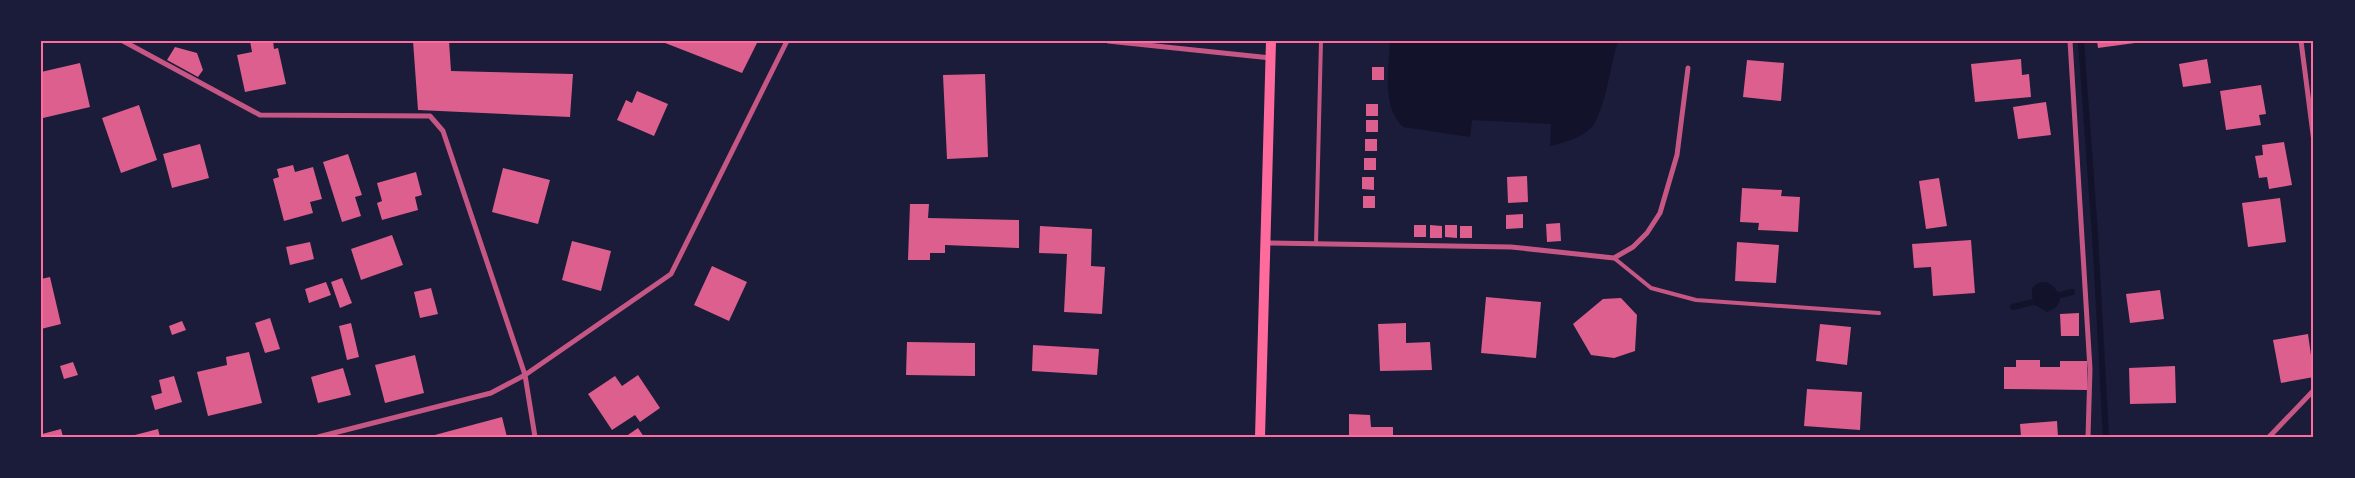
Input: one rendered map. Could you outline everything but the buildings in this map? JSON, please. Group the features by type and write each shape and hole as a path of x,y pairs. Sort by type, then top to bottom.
{"main road":[{"path":"1260,437 1271,41"}],"street":[{"path":"123,41 260,115 430,116 443,131 525,375 535,437"},
{"path":"318,437 491,393 525,375 671,274 787,41"},
{"path":"1108,41 1271,58"},
{"path":"2070,41 2090,369 2088,437"},
{"path":"2301,41 2314,142"},
{"path":"1266,243 1512,247 1614,258 1633,247 1647,233 1660,213 1677,154 1688,68"},
{"path":"2269,437 2314,390"}],"lane":[{"path":"1316,244 1321,41"},
{"path":"1614,258 1651,288 1696,300 1880,313"}],"shaded area":[{"path":"1390,41 1618,41 1601,109 1592,127 1578,137 1550,146 1551,124 1472,120 1470,137 1403,127 1396,118 1389,98"},
{"path":"2047,282 2056,289 2059,302 2053,309 2047,312 2035,305 2032,288 2038,283"}],"waterway":[{"path":"2081,41 2095,235 2106,437"},
{"path":"2053,297 2072,292"},
{"path":"2013,307 2041,300"}]}
